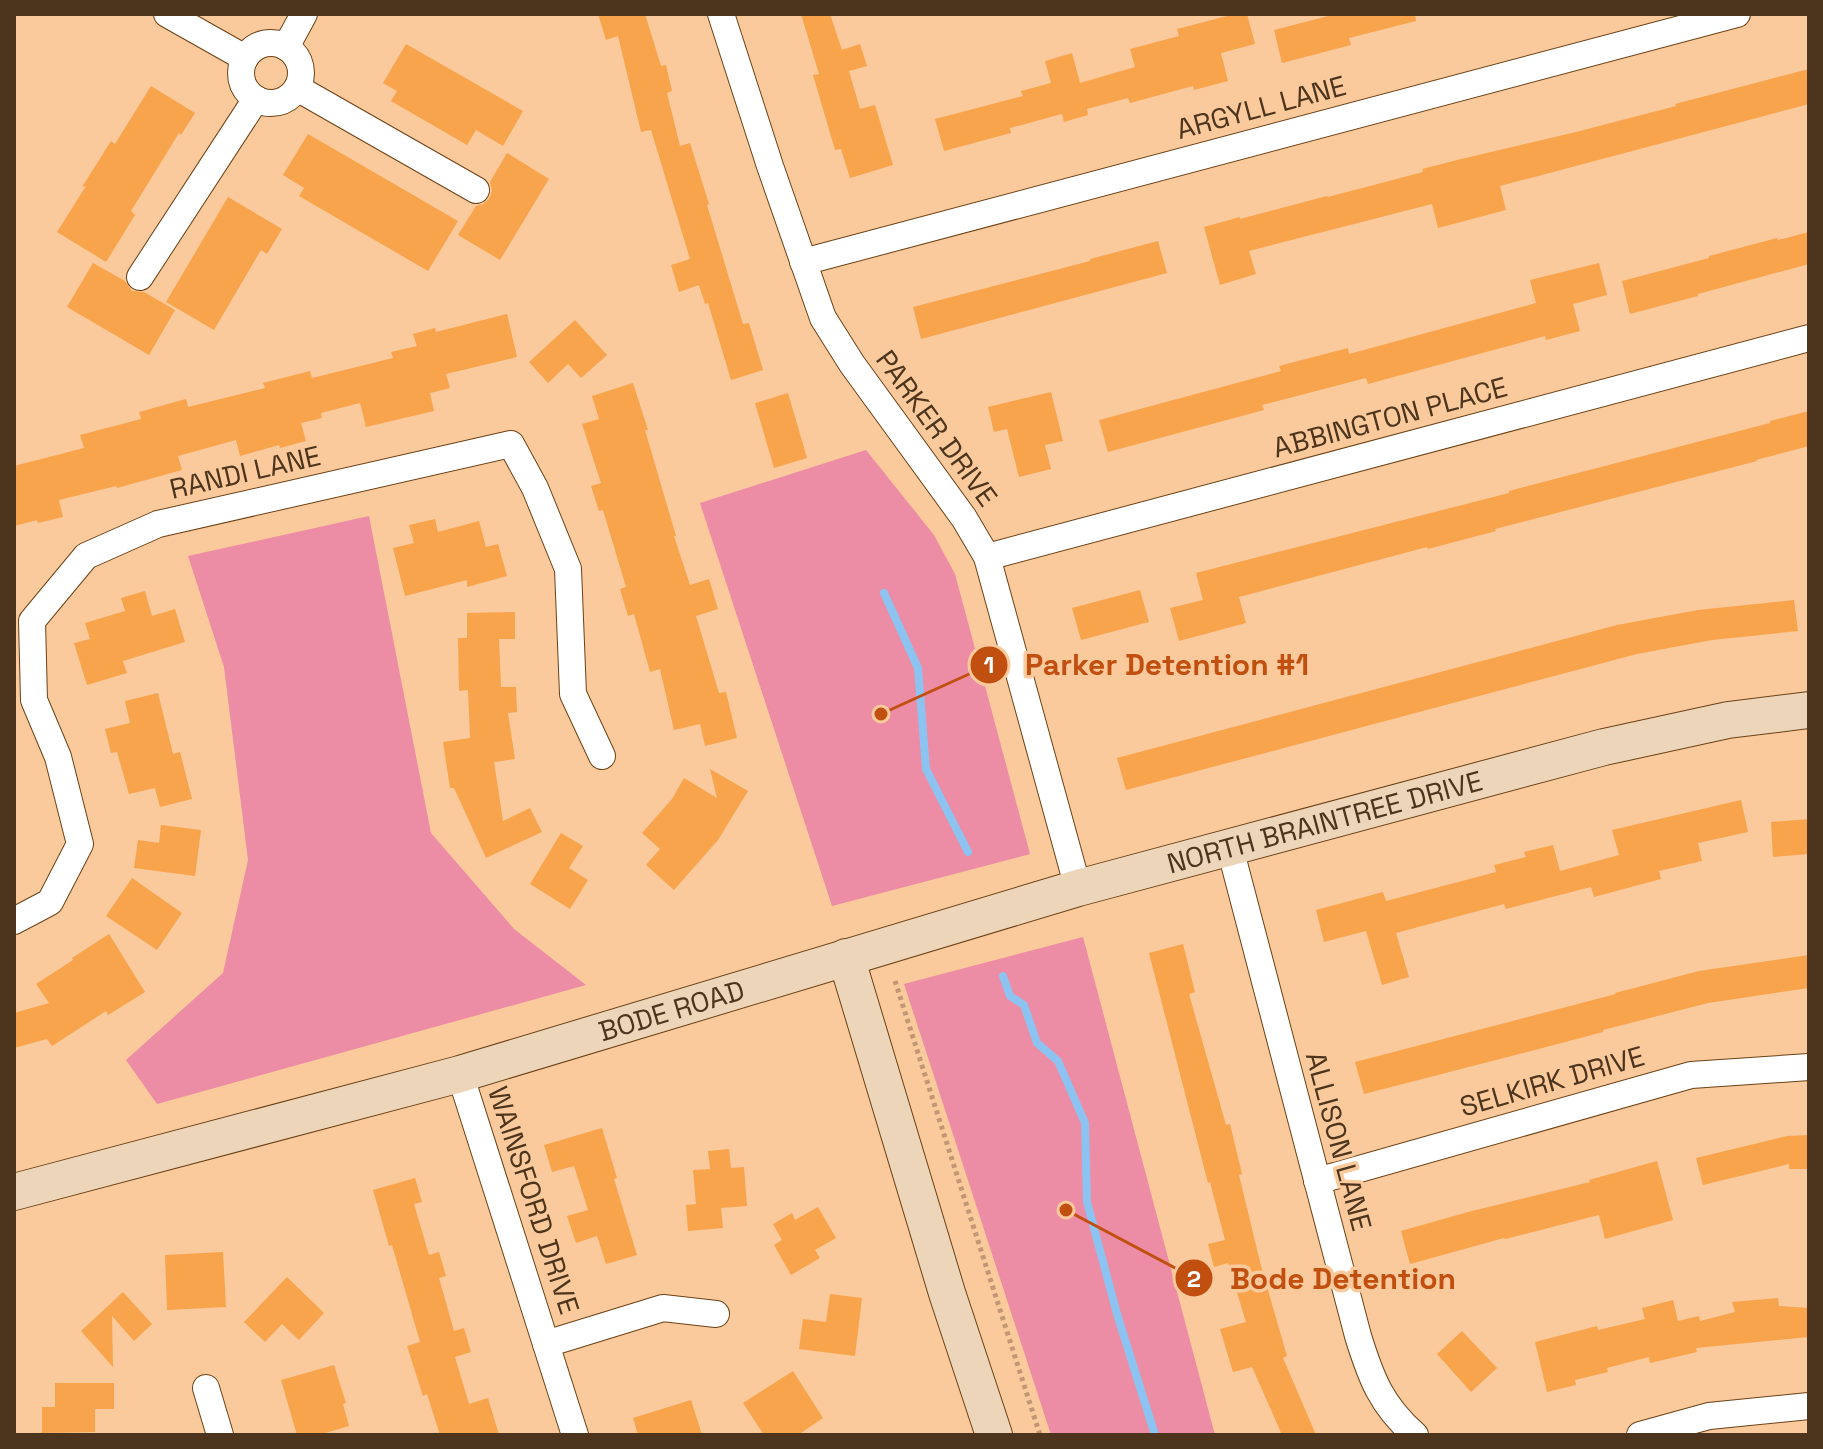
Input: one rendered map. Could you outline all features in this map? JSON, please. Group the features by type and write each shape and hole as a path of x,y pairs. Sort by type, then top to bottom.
{"street":[{"path":"167,14 245,58"},
{"path":"286,47 304,14"},
{"name":"PARKER DRIVE","path":"721,14 803,262 835,340 964,518 987,557 1078,888"},
{"name":"ARGYLL LANE","path":"803,262 1737,14"},
{"path":"275,43 286,47 300,65 301,77 297,88 290,97 279,102 267,103 256,99 247,92 242,81 241,69 245,58 252,49 263,44 275,43"},
{"path":"297,88 476,190"},
{"path":"140,277 256,99"},
{"name":"ABBINGTON PLACE","path":"987,557 1809,338"},
{"name":"RANDI LANE","path":"14,921 50,902 80,844 58,757 34,700 23,620 86,556 158,524 511,444 535,488 568,569 573,694 602,756"},
{"name":"NORTH BRAINTREE DRIVE","path":"846,957 1078,888 1604,747 1728,720 1809,710"},
{"name":"ALLISON LANE","path":"1230,848 1369,1371 1386,1406 1415,1435"},
{"path":"846,957 947,1293 994,1435"},
{"name":"BODE ROAD","path":"14,1192 460,1074 846,957"},
{"name":"SELKIRK DRIVE","path":"1317,1181 1691,1075 1809,1067"},
{"name":"WAINSFORD DRIVE","path":"460,1074 575,1435"},
{"name":"WAINSFORD DRIVE","path":"546,1344 663,1308 716,1314"},
{"path":"206,1388 220,1435"},
{"path":"1640,1435 1709,1416 1809,1406"}],"path":[{"path":"895,981 1040,1435"}],"shaded area":[{"path":"866,450 934,535 955,574 1030,854 832,906 700,503"},
{"path":"369,516 431,833 514,929 586,985 157,1104 126,1060 223,973 248,860 224,667 188,556"},
{"path":"1083,937 1215,1435 1051,1435 904,984"}],"building":[{"path":"598,14 645,14 661,66 666,65 672,91 667,93 680,146 690,143 743,324 749,323 763,370 731,380 708,303 705,304 699,285 679,292 671,265 690,259 651,130 641,132 618,36 606,40"},
{"path":"801,14 830,14 842,50 860,44 867,66 849,71 860,109 875,105 893,165 850,178 841,149 835,150 813,75 819,74"},
{"path":"1235,14 1247,14 1255,44 1221,53 1228,81 1194,90 1193,86 1130,103 1128,98 1087,109 1088,115 1064,122 1062,114 1010,128 1011,133 944,151 935,119 1023,96 1021,91 1051,83 1045,61 1072,53 1080,83 1135,67 1130,49 1179,36 1177,29"},
{"path":"1336,14 1415,14 1416,21 1349,38 1351,45 1282,63 1274,30"},
{"path":"406,44 523,111 503,146 476,130 467,145 391,101 397,91 383,83"},
{"path":"1809,69 1809,104 1500,186 1506,210 1438,228 1432,204 1249,251 1256,274 1220,285 1204,227"},
{"path":"151,86 195,113 181,135 179,133 131,211 135,215 106,262 57,232 111,141 115,144"},
{"path":"308,134 458,221 428,271 299,196 304,188 283,175"},
{"path":"507,153 549,179 500,260 458,235 476,206 489,199 492,191 490,182"},
{"path":"228,197 282,229 267,254 261,250 214,330 166,302"},
{"path":"1809,232 1809,264 1630,314 1622,281"},
{"path":"1158,241 1167,273 921,339 913,307"},
{"path":"93,263 125,281 132,291 144,292 175,310 149,355 67,307"},
{"path":"1599,263 1607,295 1573,304 1580,331 1546,340 1545,336 1368,384 1366,378 1262,405 1264,410 1108,452 1099,420 1281,371 1279,366 1348,348 1349,354 1536,303 1530,280"},
{"path":"507,314 517,357 446,374 450,388 430,393 434,411 366,427 360,403 321,413 322,418 301,423 306,441 240,456 236,440 178,456 182,470 59,500 63,517 14,526 14,466 84,448 80,435 141,419 139,412 186,399 188,407 265,388 263,383 310,371 312,378 393,358 391,352 417,346 413,334 435,328 436,332"},
{"path":"575,320 607,355 581,378 568,364 548,383 529,362"},
{"path":"633,383 690,585 709,579 718,609 696,616 719,693 726,692 737,738 705,746 700,724 674,730 660,669 650,672 634,614 628,616 620,589 626,587 603,510 599,511 591,486 601,483 582,424 599,419 592,396"},
{"path":"1051,392 1063,441 1045,445 1051,469 1019,477 1007,429 994,432 988,407"},
{"path":"788,393 807,458 774,468 755,403"},
{"path":"1809,411 1809,446 1239,597 1246,623 1179,641 1170,608 1203,600 1196,573 1509,493"},
{"path":"435,519 438,532 479,521 486,547 498,544 507,576 467,587 467,580 405,596 393,548 414,543 409,525"},
{"path":"1140,590 1149,622 1081,640 1072,608"},
{"path":"145,591 152,616 175,609 185,642 123,661 127,673 87,685 74,643 90,639 85,623 125,611 121,598"},
{"path":"1794,600 1798,631 1712,640 1637,654 1126,790 1117,758 1617,625 1698,610"},
{"path":"515,612 515,639 499,639 501,687 516,687 517,712 508,713 515,759 494,762 503,821 530,808 542,832 486,858 454,788 450,788 443,742 470,738 468,690 459,691 458,638 467,638 467,613"},
{"path":"158,693 173,754 180,752 192,799 160,807 155,788 129,794 117,752 111,753 105,729 130,723 125,701"},
{"path":"710,769 748,791 718,840 674,890 646,865 660,849 642,833 672,799 684,778 717,798"},
{"path":"1741,800 1748,832 1698,843 1702,861 1659,871 1661,879 1594,897 1591,887 1506,909 1504,904 1396,933 1409,977 1382,985 1366,931 1324,942 1316,910 1383,892 1386,901 1496,872 1494,865 1526,857 1524,852 1553,845 1560,871 1619,855 1612,830"},
{"path":"1809,819 1809,854 1773,857 1771,822"},
{"path":"161,825 201,830 195,876 134,868 138,840 159,843"},
{"path":"561,833 583,846 569,868 588,880 570,909 530,884"},
{"path":"132,878 182,913 157,950 106,916"},
{"path":"109,934 145,992 108,1015 106,1011 52,1046 47,1039 14,1048 14,1013 49,1003 36,984"},
{"path":"1183,944 1195,992 1189,994 1226,1125 1230,1124 1261,1266 1287,1356 1283,1358 1316,1435 1282,1435 1252,1367 1233,1372 1220,1329 1246,1322 1228,1263 1214,1267 1208,1244 1225,1240 1149,953"},
{"path":"1809,955 1809,988 1708,1003 1364,1094 1355,1062 1699,971"},
{"path":"602,1128 637,1255 606,1264 597,1236 576,1243 567,1216 588,1210 574,1166 552,1172 544,1145"},
{"path":"1809,1135 1809,1169 1789,1169 1789,1164 1703,1185 1696,1158 1787,1136"},
{"path":"729,1149 731,1168 744,1167 747,1206 721,1208 723,1228 688,1231 686,1205 696,1204 693,1170 710,1169 708,1151"},
{"path":"1657,1161 1673,1220 1605,1239 1599,1215 1410,1264 1401,1231 1590,1182"},
{"path":"415,1178 422,1202 414,1204 429,1255 439,1252 446,1276 439,1278 454,1331 464,1328 471,1352 455,1357 469,1404 488,1398 499,1435 440,1435 427,1394 423,1396 407,1346 420,1342 373,1190"},
{"path":"818,1207 836,1238 815,1250 820,1258 791,1275 774,1245 782,1240 773,1224 792,1213 795,1220"},
{"path":"223,1252 226,1307 167,1310 165,1255"},
{"path":"287,1277 324,1313 299,1340 282,1324 265,1342 244,1322"},
{"path":"123,1292 152,1324 134,1341 112,1316 113,1367 81,1331"},
{"path":"830,1294 862,1298 855,1356 799,1349 803,1319 826,1322"},
{"path":"1778,1298 1779,1306 1809,1308 1809,1337 1696,1348 1697,1352 1650,1363 1649,1357 1607,1368 1608,1372 1575,1380 1576,1385 1547,1392 1535,1342 1597,1326 1598,1330 1645,1319 1642,1308 1673,1300 1678,1321 1699,1316 1700,1321 1735,1312 1732,1302"},
{"path":"1462,1331 1497,1368 1471,1392 1437,1354"},
{"path":"334,1365 346,1403 343,1404 349,1426 319,1435 297,1435 281,1380"},
{"path":"793,1371 823,1418 798,1435 764,1435 743,1403"},
{"path":"55,1383 114,1383 114,1409 95,1409 95,1432 42,1433 42,1407 55,1407"},
{"path":"691,1400 702,1435 638,1435 633,1418"}],"waterway":[{"path":"884,593 918,668 926,769 968,852"},
{"path":"1003,976 1010,996 1024,1005 1037,1043 1058,1061 1085,1123 1087,1202 1117,1314 1155,1435"}],"place":[{"name":"Parker Detention #1","path":"881,714"},
{"name":"Bode Detention","path":"1066,1210"}]}
